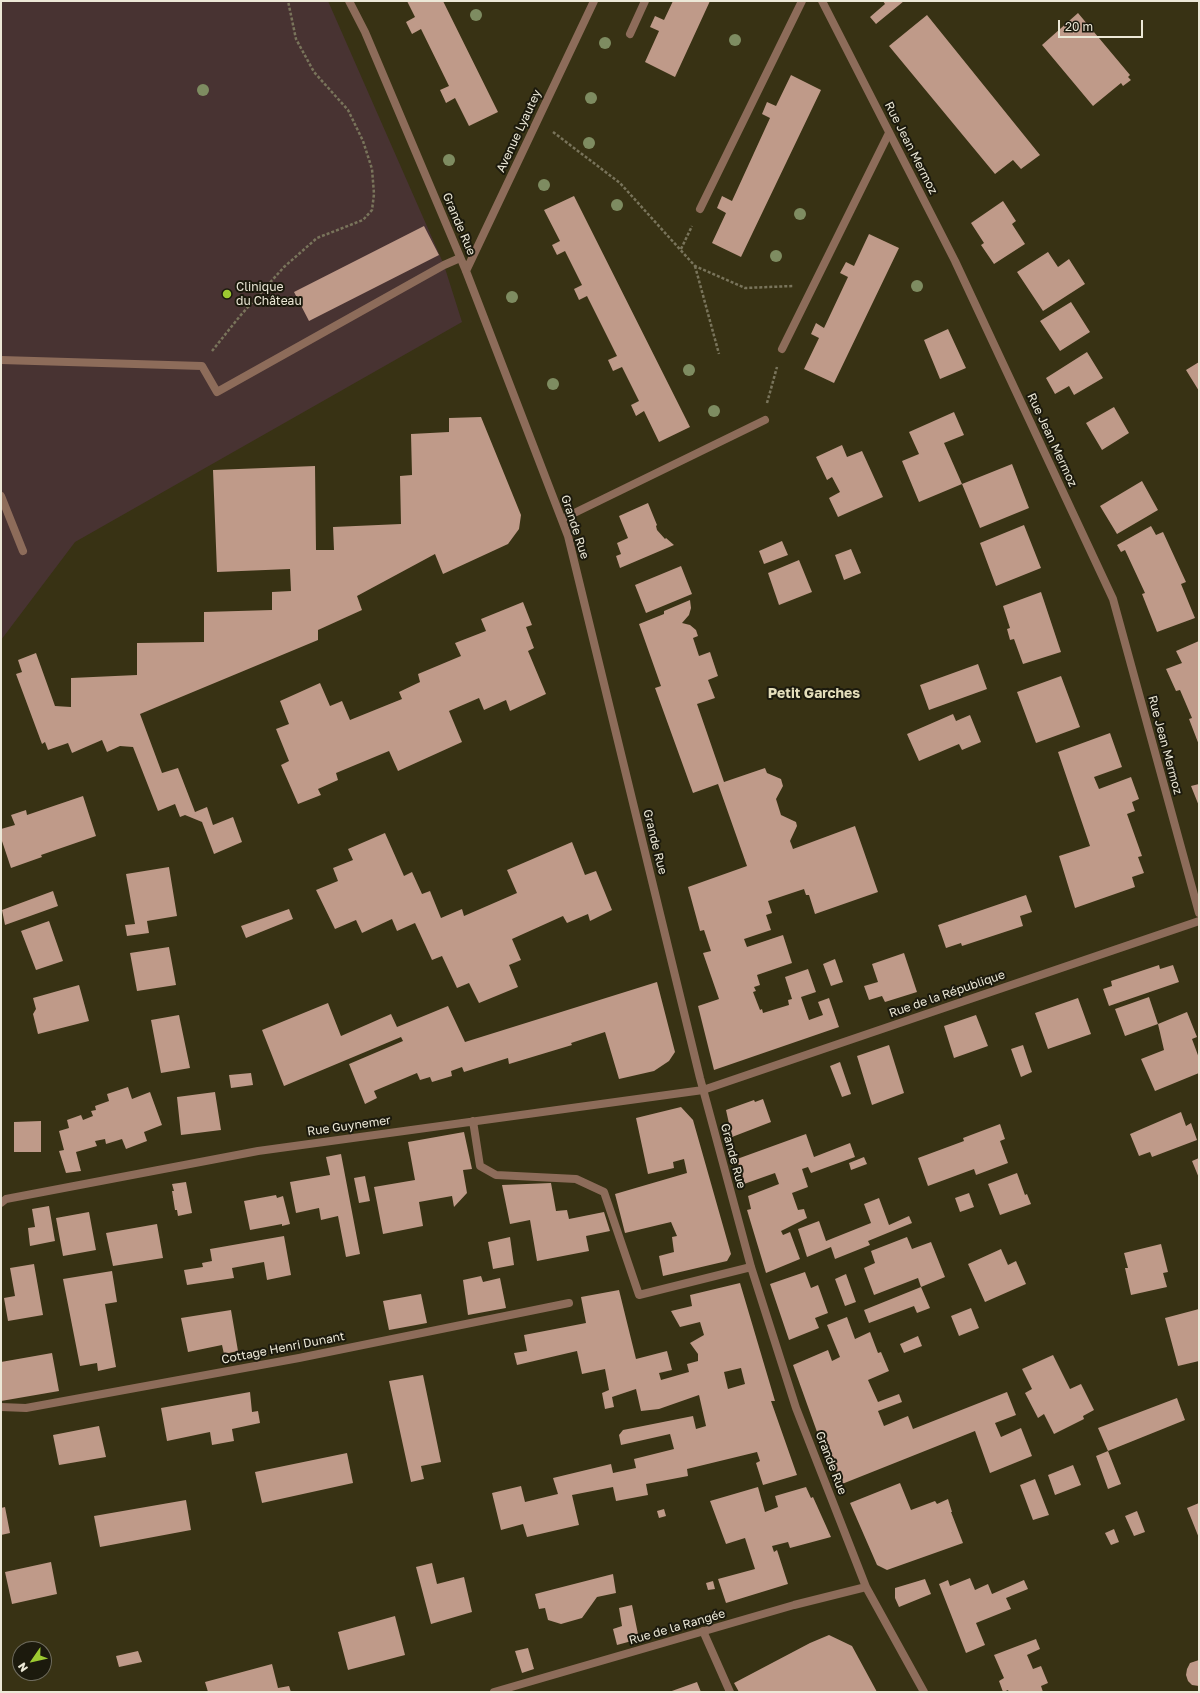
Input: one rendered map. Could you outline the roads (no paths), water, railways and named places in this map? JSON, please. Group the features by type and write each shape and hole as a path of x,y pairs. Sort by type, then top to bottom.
{"street":[{"name":"Grande Rue","path":"348,1 365,32 466,271 568,536 703,1090 751,1267 796,1408 866,1587 924,1692"},
{"name":"Avenue Lyautey","path":"466,271 594,1"},
{"path":"630,34 645,1"},
{"path":"700,209 802,1"},
{"name":"Rue Jean Mermoz","path":"822,1 955,261 1113,599 1199,913"},
{"path":"782,349 890,133"},
{"path":"1,360 202,366 217,392 444,265 460,258"},
{"path":"562,519 765,420"},
{"path":"1,496 23,551"},
{"name":"Rue de la République","path":"703,1090 1199,921"},
{"name":"Rue Guynemer","path":"1,1203 6,1199 258,1152 473,1120 703,1090"},
{"path":"473,1120 480,1166 496,1175 576,1179 604,1192 639,1295 751,1267"},
{"name":"Cottage Henri Dunant","path":"1,1407 26,1408 269,1364 569,1303"},
{"name":"Rue de la Rangée","path":"494,1692 809,1601 866,1587"},
{"path":"703,1631 730,1692"}],"place":[{"name":"Clinique du Château","path":"227,294"}],"district":[{"name":"Petit Garches","path":"814,694"}]}
